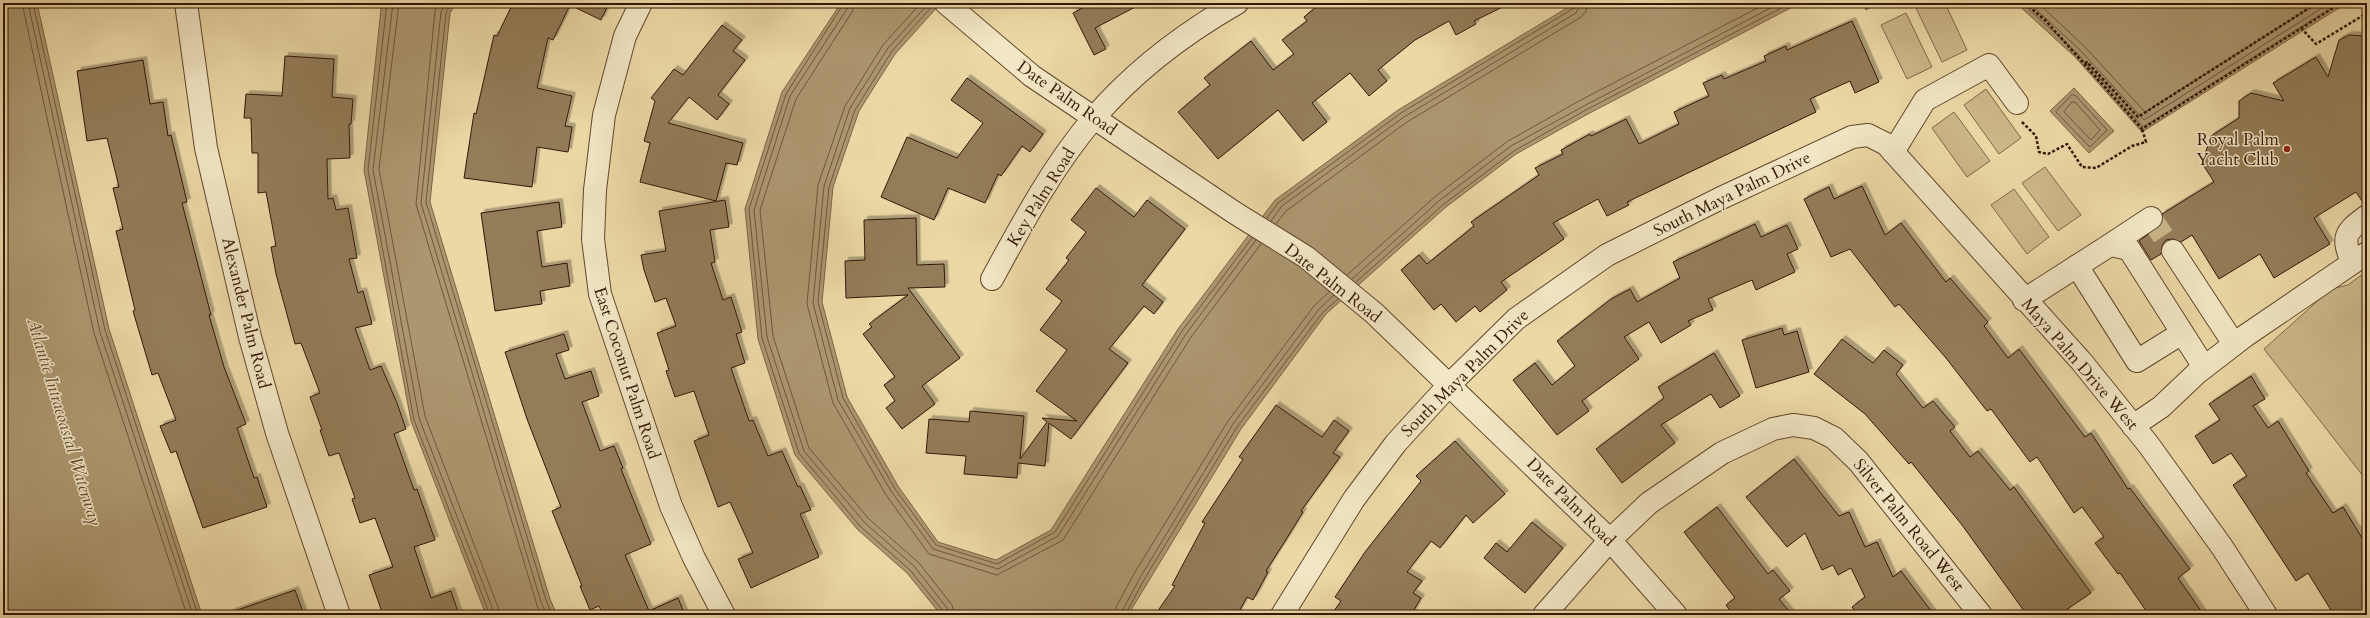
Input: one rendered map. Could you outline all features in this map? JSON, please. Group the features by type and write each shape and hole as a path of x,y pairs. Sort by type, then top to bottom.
{"street":[{"name":"Alexander Palm Road","path":"186,3 206,148 248,330 277,433 339,615"},
{"name":"East Coconut Palm Road","path":"641,3 625,36 604,115 595,190 593,239 600,294 671,506 694,558 724,615"},
{"name":"Key Palm Road","path":"992,279 1034,202 1094,118 1138,72 1212,17 1236,3"},
{"name":"Date Palm Road","path":"954,10 1032,76 1235,213 1306,257 1374,313 1450,384 1610,540 1676,615"},
{"path":"1893,152 1925,100 1989,65 2017,103"},
{"name":"Maya Palm Drive West","path":"1868,135 1886,144 2024,300 2081,361 2134,426 2222,547 2266,615"},
{"name":"South Maya Palm Drive","path":"1282,615 1354,499 1396,443 1450,384 1516,319 1606,255 1718,199 1845,141 1868,135"},
{"path":"2134,426 2161,407 2204,367 2234,344 2359,258 2345,244 2345,237 2352,227 2367,216"},
{"path":"2024,300 2151,218"},
{"path":"2110,245 2129,249 2204,367"},
{"path":"2173,251 2234,344"},
{"path":"2077,266 2137,360 2182,333"},
{"name":"Silver Palm Road West","path":"1544,615 1610,540 1649,503 1722,453 1772,429 1793,425 1814,428 1834,438 1858,462 1981,615"}],"path":[{"path":"2017,103 2018,117 2036,136 2038,152 2048,154 2067,144 2082,167 2096,168 2132,146 2146,142 2142,129 2046,21 2025,3"},
{"path":"2085,64 2087,62 2138,117 2317,3"},
{"path":"2142,129 2342,3"},
{"path":"2301,28 2316,44 2367,13"}],"shaded area":[{"path":"1927,3 1945,3 1967,50 1942,62 1916,8"},
{"path":"1906,13 1932,67 1907,79 1881,25"},
{"path":"1986,89 2021,138 1999,154 1964,105"},
{"path":"1954,112 1990,161 1967,177 1932,128"},
{"path":"2045,167 2081,215 2058,231 2022,183"},
{"path":"2014,189 2049,237 2027,254 1991,205"},
{"path":"2367,271 2367,481 2264,349 2331,289 2348,285"}],"water":[{"name":"Atlantic Intracoastal Waterway","path":"3,3 37,3 109,329 202,615 4,615 3,612"},
{"path":"384,3 456,3 450,13 430,202 550,599 557,615 486,615 411,421 364,170 381,9"},
{"path":"841,3 941,3 895,54 859,111 833,187 822,302 847,397 898,486 938,542 996,560 1051,530 1178,329 1275,200 1398,110 1575,3 1800,3 1586,115 1516,154 1446,207 1326,314 1241,429 1128,615 941,615 907,573 858,530 795,455 758,339 745,209 782,92"},
{"path":"1862,3 1878,3 1866,10"},
{"path":"2016,3 2347,3 2142,132 2074,56"},
{"path":"2074,88 2114,131 2089,153 2050,111"}],"building":[{"path":"513,3 609,3 601,20 570,5 553,40 548,38 537,88 572,96 565,126 572,127 568,152 537,147 532,187 464,178 474,113 476,114 494,35 497,36"},
{"path":"1092,3 1143,3 1095,28 1106,49 1094,55 1073,13"},
{"path":"1321,3 1511,3 1474,21 1476,24 1456,35 1449,21 1415,40 1378,70 1387,81 1369,96 1350,73 1312,103 1327,122 1303,141 1278,110 1218,159 1178,112 1210,85 1204,78 1251,41 1273,70 1294,54 1282,40 1307,21 1304,17"},
{"path":"1852,21 1879,82 1855,93 1850,81 1810,99 1816,112 1627,202 1629,205 1607,216 1598,199 1553,223 1564,239 1501,282 1507,290 1480,312 1475,306 1456,322 1441,304 1434,310 1401,270 1419,255 1427,264 1474,226 1471,222 1539,175 1535,168 1563,154 1561,150 1590,134 1591,136 1626,119 1639,144 1679,124 1674,112 1709,96 1703,83 1722,75 1724,79 1766,61 1764,56 1786,46 1787,50"},
{"path":"722,25 742,40 733,51 745,60 718,95 729,104 717,120 689,97 668,123 743,143 737,165 726,163 716,201 640,182 650,143 644,141 655,101 651,98 674,69 683,75"},
{"name":"Royal Palm Yacht Club","path":"2349,35 2367,36 2367,204 2364,204 2356,192 2314,218 2330,244 2274,278 2260,254 2219,279 2192,235 2181,242 2173,239 2166,240 2162,246 2161,254 2151,260 2139,241 2162,224 2162,214 2214,182 2202,163 2211,136 2239,118 2239,101 2251,93 2284,101 2273,83 2316,57 2328,77 2339,40"},
{"path":"285,56 334,59 332,97 353,99 351,124 349,124 350,158 327,159 328,199 333,198 336,210 348,208 357,258 349,259 358,293 363,291 372,324 355,328 370,370 381,366 397,403 406,429 394,434 414,490 417,489 435,540 414,547 431,598 451,591 459,615 383,615 369,575 393,567 375,518 360,523 352,499 355,498 339,453 329,456 320,430 322,430 310,397 320,393 301,343 295,344 276,274 271,247 276,246 266,192 258,193 258,153 252,153 251,118 244,118 246,94 282,96"},
{"path":"143,60 150,104 163,102 168,136 171,135 187,202 182,203 211,315 209,315 224,367 246,424 237,428 254,478 257,477 267,507 203,528 176,451 171,453 160,426 176,420 158,373 152,375 133,311 135,310 116,231 123,229 113,188 119,187 107,138 87,141 77,71"},
{"path":"967,78 1043,134 1030,152 1022,146 1001,176 998,174 985,203 948,188 934,220 881,197 907,137 957,158 983,123 951,100"},
{"path":"1862,186 1885,235 1901,223 1946,282 1950,278 1988,322 1984,326 2008,358 2019,349 2085,437 2091,433 2128,489 2130,488 2190,569 2178,578 2204,615 2149,615 2120,573 2118,574 2095,543 2104,537 2082,507 2074,513 2037,457 2030,462 1991,409 1987,411 1946,358 1899,304 1895,307 1850,249 1831,257 1804,199 1829,187 1834,199"},
{"path":"1096,188 1134,217 1147,200 1185,229 1142,285 1163,302 1154,314 1144,306 1109,349 1128,363 1071,439 1049,423 1045,466 1018,463 1017,478 964,474 966,456 926,453 929,419 969,422 970,411 1024,416 1020,459 1047,422 1042,418 1077,421 1036,391 1067,350 1040,330 1062,301 1046,289 1069,260 1066,258 1086,232 1071,220"},
{"path":"725,200 729,227 710,230 715,262 711,263 723,300 731,297 742,332 736,334 745,363 731,368 749,421 753,420 768,456 782,451 798,487 800,486 811,510 800,514 819,557 751,588 738,559 753,553 730,502 718,507 694,441 709,435 694,391 675,397 666,371 669,370 657,333 676,326 666,298 655,302 644,270 641,255 666,251 659,211"},
{"path":"559,202 562,227 537,231 542,267 567,263 570,286 540,291 542,304 495,311 481,213"},
{"path":"916,218 917,265 944,264 945,287 908,288 960,358 922,386 935,404 902,429 886,408 895,401 884,385 895,377 863,334 872,327 869,324 908,295 846,298 845,261 865,260 864,220"},
{"path":"1755,224 1761,237 1787,225 1798,249 1787,254 1795,272 1756,290 1752,280 1708,299 1713,310 1688,321 1691,325 1661,343 1649,322 1624,337 1639,359 1582,401 1589,411 1557,435 1513,380 1535,363 1552,385 1575,366 1557,341 1611,299 1630,289 1637,302 1680,278 1673,262"},
{"path":"1782,328 1784,335 1797,331 1809,372 1756,388 1742,340"},
{"path":"564,334 569,350 556,354 565,379 591,371 599,396 582,402 600,451 614,446 623,468 621,469 651,544 625,555 649,611 678,598 685,615 603,615 599,606 590,610 552,511 561,507 527,419 505,352"},
{"path":"1842,339 1873,363 1884,350 1903,365 1896,374 1923,408 1933,401 1955,427 1950,431 1970,457 1978,451 2010,490 2014,487 2091,593 2059,615 2027,615 1962,525 1911,462 1909,464 1865,414 1814,374"},
{"path":"1714,353 1740,396 1720,408 1711,394 1661,425 1675,443 1622,483 1596,449 1664,398 1658,387"},
{"path":"2251,376 2265,399 2253,406 2268,428 2278,421 2309,471 2306,473 2333,513 2343,507 2367,546 2367,615 2334,615 2308,573 2296,581 2233,485 2247,476 2231,453 2213,464 2195,436 2220,420 2209,404"},
{"path":"1276,405 1322,437 1334,420 1349,431 1333,453 1340,457 1301,511 1303,512 1266,571 1268,572 1253,600 1247,597 1237,615 1155,615 1175,586 1172,585 1205,523 1202,522 1243,459 1239,457"},
{"path":"1455,441 1505,494 1473,523 1466,515 1440,548 1431,541 1407,572 1422,581 1413,593 1421,598 1411,615 1331,615 1341,601 1335,597 1365,552 1421,481 1416,476"},
{"path":"1794,459 1839,516 1849,512 1865,547 1877,542 1893,577 1901,571 1934,615 1858,615 1852,607 1865,597 1851,568 1838,575 1833,565 1822,570 1805,533 1787,547 1746,497"},
{"path":"1717,507 1768,574 1773,570 1790,591 1779,599 1792,615 1733,615 1726,605 1735,598 1684,532"},
{"path":"1532,522 1563,548 1525,593 1484,558 1496,543 1507,552"},
{"path":"295,590 304,615 229,615 229,613"}],"tunnel":[{"path":"2151,218 2173,251"}],"place":[{"name":"Royal Palm Yacht Club","path":"2287,149"}]}
